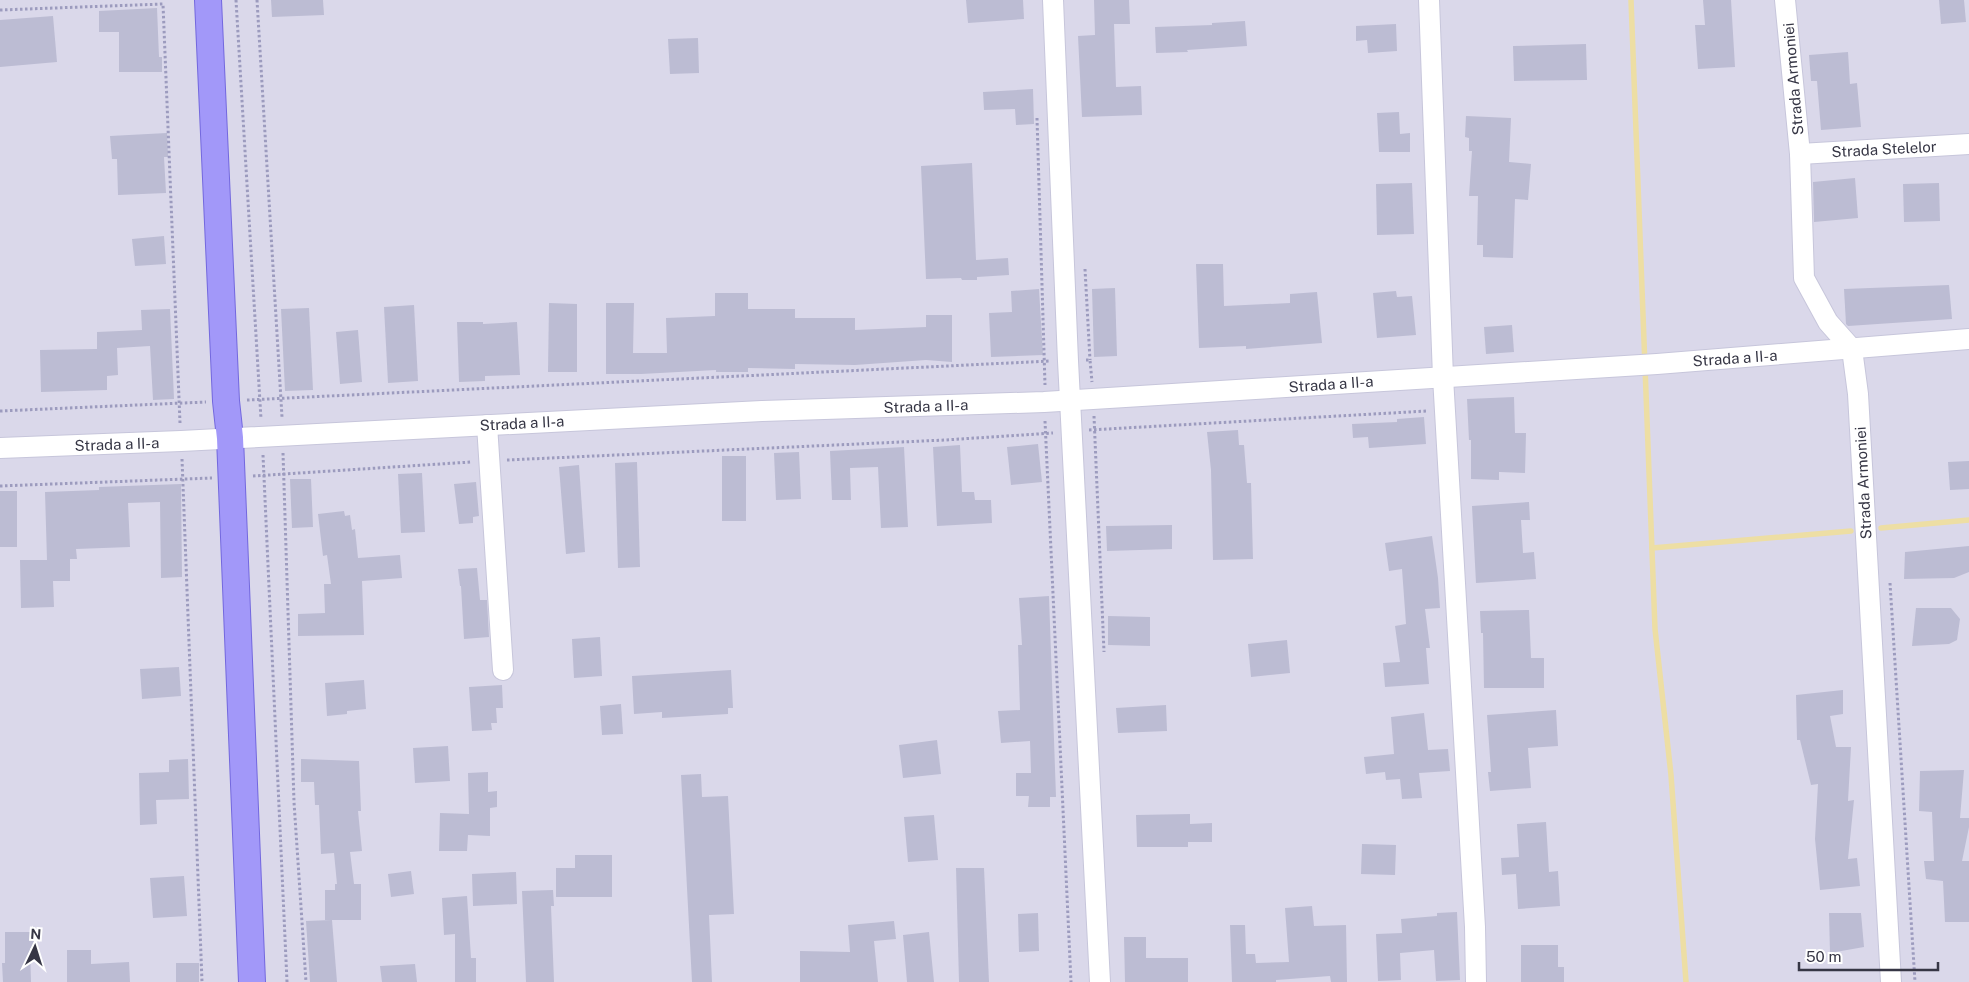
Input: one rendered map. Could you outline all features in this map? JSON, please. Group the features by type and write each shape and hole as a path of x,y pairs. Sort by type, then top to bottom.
{"main road":[{"path":"208,0 226,401 230,438 230,477 252,982"}],"street":[{"path":"1053,0 1068,361 1100,982"},
{"path":"1429,0 1444,377 1476,982"},
{"name":"Strada Armoniei","path":"1785,0 1800,154 1804,278 1828,322 1852,350 1858,394 1891,982"},
{"name":"Strada Stelelor","path":"1800,154 1969,144"},
{"name":"Strada a II-a","path":"0,448 262,437 762,411 1044,402 1658,364 1852,350 1886,344 1969,339"},
{"path":"487,425 503,670"}],"path":[{"path":"236,0 264,475 287,982"},
{"path":"257,0 285,474 294,802 306,982"},
{"path":"1037,117 1045,361 1045,433 1071,982"},
{"path":"0,411 1090,360 1104,657"},
{"path":"0,486 230,477 490,461 945,440 1430,411"},
{"path":"1889,577 1915,982"}],"shaded area":[{"path":"0,0 1969,0 1969,982 0,982"}],"building":[{"path":"271,0 323,0 324,15 272,17"},
{"path":"966,0 1023,0 1024,19 968,23"},
{"path":"1094,0 1129,0 1130,24 1114,24 1116,87 1141,86 1142,115 1082,117 1078,36 1095,35"},
{"path":"1703,0 1731,0 1735,67 1698,69 1695,25 1705,25"},
{"path":"1939,0 1964,0 1966,22 1941,24"},
{"path":"157,8 159,57 162,57 162,72 119,72 119,32 99,32 99,11"},
{"path":"53,16 57,62 0,67 0,20"},
{"path":"1245,21 1247,46 1156,53 1155,27 1212,25 1212,23"},
{"path":"1396,24 1397,51 1368,53 1367,40 1356,41 1356,26"},
{"path":"698,38 699,73 670,74 668,39"},
{"path":"1586,44 1587,80 1514,81 1513,46"},
{"path":"1848,52 1850,84 1857,83 1861,127 1821,130 1817,81 1811,81 1809,55"},
{"path":"1033,89 1034,124 1016,125 1015,109 984,110 983,92"},
{"path":"1399,112 1400,134 1410,133 1410,152 1379,152 1377,113"},
{"path":"1466,116 1511,118 1509,162 1531,164 1528,200 1515,199 1513,258 1483,257 1483,245 1477,245 1478,196 1469,196 1472,151 1469,151 1469,138 1465,137"},
{"path":"167,133 168,157 164,157 166,193 118,195 117,159 112,159 110,136"},
{"path":"972,163 976,260 1008,258 1009,275 977,277 977,280 962,280 961,278 926,279 921,166"},
{"path":"1855,178 1858,218 1814,222 1813,182"},
{"path":"1412,183 1414,234 1377,235 1376,184"},
{"path":"1939,183 1940,221 1904,222 1903,184"},
{"path":"164,236 166,264 135,266 132,239"},
{"path":"1196,264 1223,264 1224,306 1290,303 1290,294 1317,292 1322,343 1246,349 1246,346 1199,348"},
{"path":"1949,285 1952,319 1848,326 1846,324 1844,289"},
{"path":"1115,288 1117,356 1094,357 1092,289"},
{"path":"1039,289 1043,355 991,357 989,313 1012,312 1011,291"},
{"path":"1396,291 1397,297 1412,296 1416,335 1377,338 1373,293"},
{"path":"715,293 748,293 748,309 795,309 795,318 855,318 855,330 926,327 926,315 952,315 952,362 926,360 855,365 795,364 795,369 748,368 748,372 716,372 716,370 606,374 606,303 634,303 633,353 667,353 666,318 715,316"},
{"path":"549,303 577,304 577,372 548,372"},
{"path":"414,305 418,381 388,383 384,307"},
{"path":"309,308 313,390 285,391 281,309"},
{"path":"170,309 174,399 153,400 150,346 117,348 118,375 107,376 107,390 41,392 40,350 97,349 97,332 142,330 141,310"},
{"path":"457,322 483,322 483,324 517,322 520,375 485,376 485,381 459,382"},
{"path":"1512,325 1514,352 1486,354 1484,327"},
{"path":"358,330 362,382 340,384 336,332"},
{"path":"1514,397 1515,433 1526,433 1525,473 1499,472 1499,480 1471,479 1471,440 1469,440 1467,399"},
{"path":"1424,417 1426,444 1369,448 1368,437 1353,438 1352,424 1397,422 1397,419"},
{"path":"1238,430 1239,445 1244,445 1247,483 1251,483 1253,559 1213,560 1211,470 1207,432"},
{"path":"1038,444 1042,482 1011,485 1007,447"},
{"path":"960,445 962,492 974,492 975,500 991,500 992,523 937,526 933,447"},
{"path":"904,447 908,527 881,528 878,467 850,468 851,500 832,500 830,451"},
{"path":"799,452 801,499 776,500 774,453"},
{"path":"722,456 746,456 746,521 722,521"},
{"path":"1969,461 1969,489 1950,490 1948,462"},
{"path":"637,462 640,567 618,568 615,463"},
{"path":"579,465 585,552 566,554 559,467"},
{"path":"422,473 425,532 401,533 398,474"},
{"path":"290,479 311,479 313,527 292,528"},
{"path":"476,482 479,516 473,517 473,523 459,524 454,484"},
{"path":"181,484 182,577 161,578 160,502 128,503 130,547 76,549 77,559 70,559 70,581 53,581 54,607 21,608 20,560 47,560 45,492 99,490 99,487"},
{"path":"0,491 17,491 17,547 0,547"},
{"path":"1529,502 1530,520 1521,520 1523,553 1534,552 1536,579 1476,583 1472,506"},
{"path":"344,511 345,516 350,515 352,530 355,529 358,558 400,555 402,578 362,581 364,635 298,636 298,614 325,613 324,584 331,584 327,555 323,556 318,514"},
{"path":"1172,525 1172,549 1107,551 1106,526"},
{"path":"1432,536 1440,608 1425,609 1430,648 1426,648 1429,684 1385,687 1383,663 1400,662 1395,626 1406,624 1402,569 1389,571 1385,543"},
{"path":"1969,546 1969,572 1954,578 1904,579 1905,552"},
{"path":"477,568 480,600 487,600 489,637 464,639 461,586 458,569"},
{"path":"1049,596 1056,797 1050,797 1050,807 1028,807 1029,796 1016,796 1016,773 1031,773 1030,741 1001,743 998,711 1020,710 1018,645 1022,645 1019,598"},
{"path":"1916,608 1951,608 1960,619 1957,640 1949,644 1912,646"},
{"path":"1529,610 1531,658 1544,658 1544,688 1484,688 1483,633 1481,633 1480,611"},
{"path":"1108,616 1150,617 1150,646 1108,645"},
{"path":"600,637 602,676 574,678 572,639"},
{"path":"1287,640 1290,673 1251,677 1248,644"},
{"path":"179,667 181,696 142,699 140,669"},
{"path":"731,670 733,708 728,708 728,714 662,718 662,712 634,714 632,676"},
{"path":"364,680 366,709 347,711 347,714 327,716 325,683"},
{"path":"502,685 503,708 496,708 497,723 491,723 492,730 472,731 469,687"},
{"path":"1843,690 1843,714 1830,716 1836,747 1851,747 1848,801 1854,800 1848,859 1857,858 1860,886 1820,890 1815,839 1818,784 1811,785 1800,740 1797,740 1796,695"},
{"path":"621,704 623,734 602,735 600,706"},
{"path":"1166,705 1167,731 1118,733 1116,708"},
{"path":"1556,710 1558,746 1528,748 1531,788 1490,791 1488,772 1491,772 1487,715"},
{"path":"1424,713 1428,750 1448,749 1450,771 1419,773 1422,798 1402,799 1400,779 1386,780 1385,772 1366,774 1364,757 1394,754 1391,717"},
{"path":"937,740 941,774 903,778 899,745"},
{"path":"448,746 450,781 415,783 413,748"},
{"path":"188,759 189,799 156,800 157,824 140,825 139,773 169,772 169,760"},
{"path":"301,759 359,761 361,811 358,811 362,851 350,852 354,884 361,884 361,920 325,920 325,890 335,890 335,884 337,884 334,853 321,854 319,805 315,805 314,782 301,782"},
{"path":"1964,770 1960,818 1969,818 1962,861 1969,861 1969,922 1945,922 1943,881 1926,879 1924,861 1934,861 1932,812 1919,811 1920,771"},
{"path":"488,772 488,792 497,791 497,807 490,808 490,836 468,835 467,851 439,851 440,813 469,814 468,773"},
{"path":"701,774 702,797 728,796 734,914 709,915 712,982 692,982 681,775"},
{"path":"1190,814 1190,824 1212,823 1212,842 1188,842 1188,847 1137,847 1136,815"},
{"path":"934,815 938,860 908,862 904,817"},
{"path":"1546,822 1549,872 1558,871 1560,906 1518,909 1516,874 1502,875 1501,858 1519,857 1517,824"},
{"path":"1362,844 1396,845 1395,875 1361,874"},
{"path":"575,855 612,855 612,897 556,897 556,868 575,868"},
{"path":"956,868 984,868 989,982 959,982"},
{"path":"411,871 414,894 391,897 388,874"},
{"path":"516,872 517,904 473,906 472,874"},
{"path":"184,876 187,916 153,918 150,878"},
{"path":"553,890 554,906 551,906 554,982 526,982 522,891"},
{"path":"467,896 471,958 476,958 476,982 455,982 455,934 444,935 442,898"},
{"path":"1312,906 1314,926 1346,925 1347,982 1331,982 1330,976 1276,980 1276,982 1232,982 1230,925 1245,925 1246,954 1255,954 1256,963 1289,962 1285,908"},
{"path":"1457,912 1460,980 1436,981 1434,950 1400,953 1401,980 1378,981 1376,934 1402,933 1401,919"},
{"path":"1038,913 1039,951 1019,952 1018,914"},
{"path":"1829,913 1861,913 1864,947 1830,953"},
{"path":"332,920 337,982 310,982 306,921"},
{"path":"894,921 896,939 874,941 878,982 800,982 800,951 850,952 848,925"},
{"path":"5,932 35,932 35,948 30,948 31,982 3,982 2,963 5,963"},
{"path":"929,932 934,982 907,982 903,935"},
{"path":"1124,937 1146,937 1146,958 1188,958 1188,982 1125,982"},
{"path":"1521,945 1558,945 1558,967 1564,967 1564,982 1521,982"},
{"path":"67,950 91,950 91,964 129,962 130,982 67,982"},
{"path":"176,963 199,963 199,982 176,982"},
{"path":"415,964 417,982 382,982 380,966"}],"waterway":[{"path":"1631,0 1655,629 1671,775 1686,982"},
{"path":"1881,528 1969,520"},
{"path":"1652,548 1851,531"}]}
